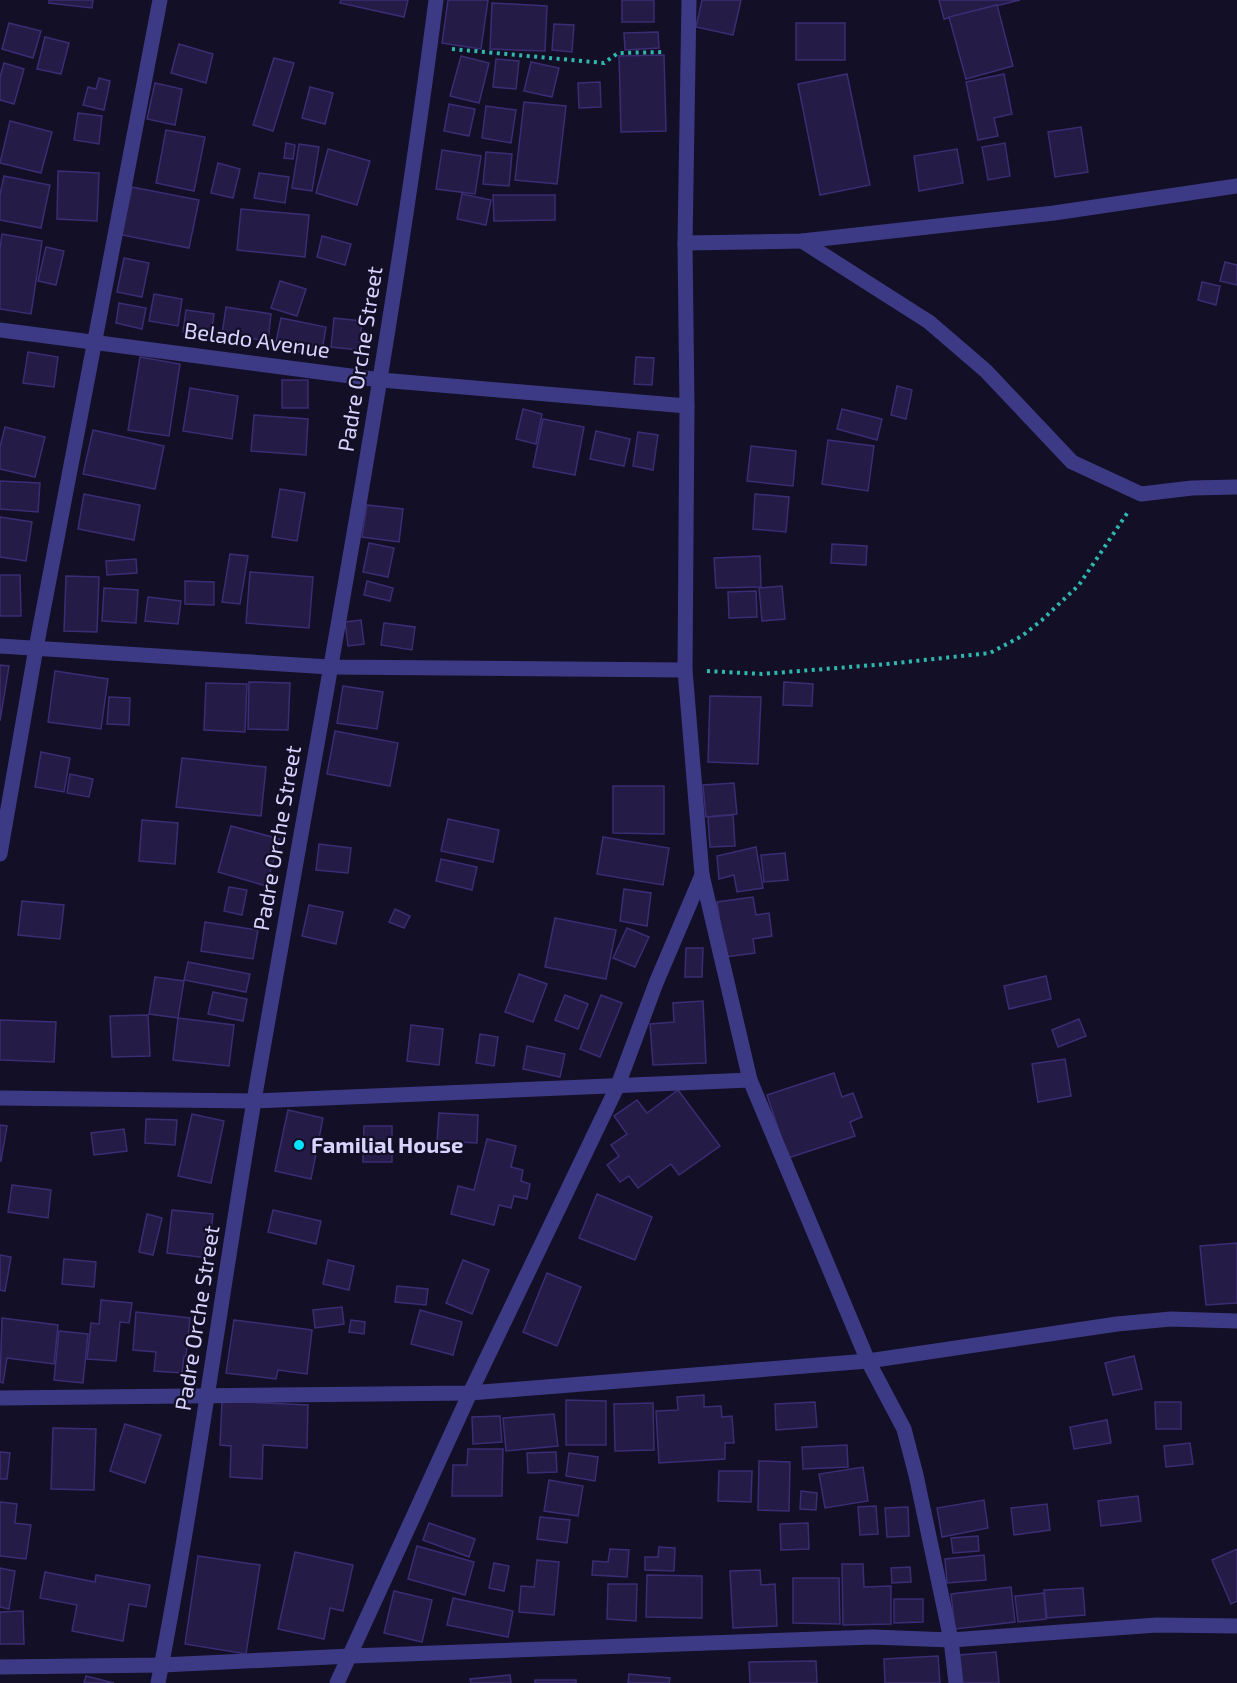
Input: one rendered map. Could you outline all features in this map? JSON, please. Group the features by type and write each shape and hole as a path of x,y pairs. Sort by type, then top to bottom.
{"street":[{"path":"0,854 36,648 160,0"},
{"name":"Padre Orche Street","path":"158,1683 207,1397 254,1101 381,380 436,0"},
{"path":"689,0 685,243 687,406 685,670 702,875 750,1080 868,1361 904,1430 951,1640 956,1683"},
{"path":"685,243 802,242 1054,213 1237,186"},
{"path":"802,242 929,322 986,371 1072,462 1141,494 1192,488 1237,487"},
{"name":"Belado Avenue","path":"0,330 381,380 687,406"},
{"path":"0,646 330,667 685,670"},
{"path":"337,1683 470,1393 618,1085 656,983 702,875"},
{"path":"0,1098 254,1101 750,1080"},
{"path":"0,1398 470,1393 868,1361 1117,1324 1171,1319 1237,1321"},
{"path":"0,1667 162,1665 873,1637 951,1640 1157,1625 1237,1626"}],"path":[{"path":"430,46 604,63 618,52 689,52"},
{"path":"685,670 762,674 990,653 1029,631 1078,585 1141,494"}],"building":[{"path":"49,0 93,0 92,8 49,3"},
{"path":"341,0 408,0 404,17 340,3"},
{"path":"448,0 488,0 481,49 442,43"},
{"path":"622,0 654,0 654,22 622,22"},
{"path":"702,0 741,0 733,35 696,27"},
{"path":"939,0 1020,0 944,19"},
{"path":"492,3 547,6 545,51 490,49"},
{"path":"997,5 1013,66 966,79 949,17"},
{"path":"9,23 41,31 33,58 2,49"},
{"path":"796,23 845,23 845,60 796,60"},
{"path":"554,24 574,25 572,52 552,50"},
{"path":"658,32 659,48 625,50 624,33"},
{"path":"45,37 69,43 61,74 37,69"},
{"path":"179,44 213,54 206,83 171,73"},
{"path":"664,55 666,131 621,132 619,56"},
{"path":"461,56 489,63 479,103 450,96"},
{"path":"274,58 294,63 273,131 253,125"},
{"path":"496,59 519,61 516,89 493,87"},
{"path":"531,62 559,68 552,97 524,91"},
{"path":"4,63 24,69 14,104 0,100 0,77"},
{"path":"847,74 870,185 820,195 798,84"},
{"path":"1004,74 1012,114 994,118 998,136 978,140 966,82"},
{"path":"99,78 110,81 104,110 83,105 88,87 96,89"},
{"path":"600,82 601,107 579,108 578,83"},
{"path":"155,83 182,89 175,125 147,119"},
{"path":"310,87 333,93 325,124 302,118"},
{"path":"524,102 566,106 557,184 515,180"},
{"path":"449,104 475,109 469,136 444,131"},
{"path":"486,106 516,110 511,143 482,138"},
{"path":"78,113 102,116 99,144 74,140"},
{"path":"10,121 52,132 41,173 0,163"},
{"path":"1081,127 1088,172 1055,177 1048,132"},
{"path":"166,130 205,137 194,191 156,183"},
{"path":"286,143 295,145 293,159 284,158"},
{"path":"1005,143 1010,176 988,180 982,147"},
{"path":"299,144 319,147 312,191 292,188"},
{"path":"328,149 370,161 357,205 316,193"},
{"path":"957,149 963,183 919,191 914,156"},
{"path":"442,150 481,156 475,194 436,189"},
{"path":"486,152 512,154 509,186 483,184"},
{"path":"218,163 240,169 233,198 211,193"},
{"path":"58,171 99,173 97,221 57,219"},
{"path":"259,173 289,177 285,203 254,198"},
{"path":"4,176 50,185 41,228 0,220 0,195"},
{"path":"132,187 199,200 189,248 122,235"},
{"path":"462,194 491,200 486,225 457,219"},
{"path":"493,195 555,195 555,220 494,221"},
{"path":"241,209 309,215 305,257 237,250"},
{"path":"2,234 42,241 31,314 0,309"},
{"path":"322,236 351,244 345,265 317,257"},
{"path":"46,247 64,251 56,285 38,281"},
{"path":"124,258 149,263 142,297 117,292"},
{"path":"1225,262 1237,265 1237,285 1220,281"},
{"path":"280,281 306,289 297,316 271,308"},
{"path":"1202,282 1220,286 1216,305 1198,300"},
{"path":"154,294 182,299 178,326 149,321"},
{"path":"119,303 146,308 142,329 116,323"},
{"path":"226,307 271,314 268,341 222,334"},
{"path":"186,310 214,314 211,336 183,332"},
{"path":"281,318 326,327 321,356 275,347"},
{"path":"334,318 362,321 359,350 331,347"},
{"path":"28,352 58,357 54,387 23,383"},
{"path":"140,357 180,364 169,436 128,430"},
{"path":"636,357 654,358 652,385 634,384"},
{"path":"282,380 308,380 308,408 282,408"},
{"path":"897,386 912,390 906,419 891,415"},
{"path":"190,388 238,396 232,439 183,431"},
{"path":"523,409 542,414 536,444 516,439"},
{"path":"842,409 882,419 877,440 837,429"},
{"path":"254,415 308,419 306,455 251,451"},
{"path":"543,419 584,427 575,475 533,467"},
{"path":"5,427 45,437 35,477 0,469 0,447"},
{"path":"93,430 164,446 155,489 83,474"},
{"path":"596,431 630,439 624,466 590,459"},
{"path":"638,432 658,435 653,470 633,466"},
{"path":"828,440 874,446 868,491 822,484"},
{"path":"751,446 796,451 793,486 747,481"},
{"path":"0,481 40,483 38,512 0,509"},
{"path":"280,489 305,493 297,541 272,537"},
{"path":"84,494 140,505 134,540 78,529"},
{"path":"755,494 789,497 786,532 753,529"},
{"path":"367,505 403,509 399,542 362,537"},
{"path":"0,517 32,522 26,561 0,557"},
{"path":"369,543 394,548 388,577 363,572"},
{"path":"832,544 867,546 866,565 831,563"},
{"path":"230,554 248,556 240,604 222,602"},
{"path":"760,556 761,587 716,588 714,558"},
{"path":"136,559 137,573 107,575 106,561"},
{"path":"250,572 313,577 309,628 246,623"},
{"path":"0,575 20,575 21,616 0,616"},
{"path":"66,576 99,577 97,632 64,631"},
{"path":"185,581 214,582 214,605 185,604"},
{"path":"367,581 393,588 390,601 364,595"},
{"path":"782,586 785,619 762,621 759,588"},
{"path":"104,588 138,590 136,623 102,621"},
{"path":"756,591 757,617 729,618 728,592"},
{"path":"148,597 181,601 178,624 145,621"},
{"path":"361,620 364,644 348,646 345,622"},
{"path":"384,623 415,627 412,650 381,645"},
{"path":"0,665 9,666 0,721"},
{"path":"55,671 108,679 101,729 48,722"},
{"path":"249,682 290,683 288,730 248,729"},
{"path":"784,682 813,684 812,706 783,705"},
{"path":"206,683 247,684 245,732 204,730"},
{"path":"343,686 383,692 377,729 337,723"},
{"path":"710,696 761,697 758,764 708,762"},
{"path":"109,697 130,698 129,725 107,724"},
{"path":"335,731 398,743 390,786 327,774"},
{"path":"41,752 70,758 64,792 35,787"},
{"path":"182,758 266,767 261,816 176,807"},
{"path":"70,774 93,779 89,797 67,793"},
{"path":"734,783 737,814 706,817 703,785"},
{"path":"613,786 664,786 664,834 613,833"},
{"path":"733,815 735,846 710,847 708,817"},
{"path":"448,819 499,830 493,862 441,851"},
{"path":"142,820 178,823 175,864 139,861"},
{"path":"231,826 280,839 266,886 218,872"},
{"path":"603,837 669,848 663,885 597,874"},
{"path":"319,844 351,848 348,873 316,870"},
{"path":"756,847 763,888 737,892 734,875 719,879 717,856"},
{"path":"785,853 788,880 764,882 761,855"},
{"path":"441,859 477,867 472,890 436,881"},
{"path":"229,887 247,890 242,915 224,911"},
{"path":"624,889 651,893 647,926 620,921"},
{"path":"753,897 756,915 769,913 772,936 753,939 755,953 725,957 717,902"},
{"path":"22,901 64,905 60,939 18,935"},
{"path":"309,905 343,912 336,944 302,936"},
{"path":"395,909 410,916 404,928 389,922"},
{"path":"555,918 616,930 606,979 545,967"},
{"path":"205,922 258,930 253,959 201,951"},
{"path":"627,928 649,937 635,967 613,958"},
{"path":"686,948 703,948 702,977 685,977"},
{"path":"188,962 250,974 246,992 184,980"},
{"path":"519,974 547,984 533,1022 505,1012"},
{"path":"1046,976 1051,999 1009,1009 1004,986"},
{"path":"155,977 184,981 178,1018 149,1014"},
{"path":"213,992 247,999 243,1021 208,1014"},
{"path":"565,995 588,1004 578,1029 555,1020"},
{"path":"601,995 622,1003 600,1057 580,1049"},
{"path":"703,1001 706,1063 653,1065 650,1024 674,1022 673,1003"},
{"path":"148,1015 150,1056 112,1057 110,1016"},
{"path":"178,1018 234,1025 229,1066 173,1060"},
{"path":"1079,1019 1086,1036 1058,1047 1052,1030"},
{"path":"0,1020 56,1022 54,1062 0,1060"},
{"path":"411,1025 443,1029 439,1065 407,1061"},
{"path":"480,1034 498,1037 494,1066 476,1063"},
{"path":"527,1046 565,1054 560,1077 523,1069"},
{"path":"1065,1059 1071,1096 1038,1102 1032,1064"},
{"path":"834,1073 842,1097 853,1093 862,1117 850,1122 855,1136 788,1158 767,1095"},
{"path":"678,1090 720,1146 679,1175 671,1164 638,1188 629,1176 620,1182 607,1165 619,1156 611,1145 627,1134 614,1116 637,1100 647,1113"},
{"name":"Familial House","path":"288,1110 323,1118 311,1179 275,1171"},
{"path":"439,1113 478,1115 477,1143 437,1141"},
{"path":"192,1114 224,1121 211,1183 178,1176"},
{"path":"146,1119 177,1120 175,1145 145,1143"},
{"path":"0,1125 7,1126 1,1161 0,1161"},
{"path":"364,1126 392,1126 392,1162 363,1162"},
{"path":"124,1129 127,1151 94,1155 91,1133"},
{"path":"487,1139 516,1146 511,1167 523,1170 521,1181 530,1184 527,1199 514,1196 511,1208 499,1205 494,1225 451,1214 458,1186 474,1190"},
{"path":"12,1185 51,1190 48,1218 8,1212"},
{"path":"597,1194 652,1217 635,1260 579,1238"},
{"path":"172,1210 213,1214 208,1258 167,1253"},
{"path":"273,1210 321,1221 316,1244 268,1232"},
{"path":"147,1214 162,1218 153,1255 139,1252"},
{"path":"1237,1243 1237,1303 1206,1305 1200,1246"},
{"path":"0,1255 11,1257 5,1291 0,1290"},
{"path":"64,1259 96,1262 94,1287 62,1284"},
{"path":"328,1260 354,1266 349,1290 323,1284"},
{"path":"463,1260 489,1270 472,1314 446,1303"},
{"path":"547,1273 581,1287 557,1346 523,1332"},
{"path":"397,1286 428,1289 426,1305 395,1302"},
{"path":"101,1300 132,1303 129,1323 120,1322 116,1361 87,1359 91,1323 99,1324"},
{"path":"342,1307 344,1324 315,1328 313,1310"},
{"path":"420,1310 462,1322 453,1355 411,1344"},
{"path":"136,1312 190,1318 182,1373 154,1371 156,1352 133,1350"},
{"path":"2,1318 58,1325 54,1364 7,1358 3,1383 0,1382"},
{"path":"234,1320 312,1330 307,1374 278,1370 276,1379 226,1373"},
{"path":"351,1320 365,1322 364,1334 349,1332"},
{"path":"59,1331 88,1334 83,1383 54,1380"},
{"path":"1134,1356 1142,1389 1113,1395 1105,1363"},
{"path":"704,1395 704,1407 721,1406 722,1417 732,1416 734,1443 725,1443 725,1459 659,1463 656,1411 678,1410 677,1397"},
{"path":"566,1400 606,1401 606,1445 566,1445"},
{"path":"222,1401 308,1405 307,1448 263,1445 262,1479 230,1477 231,1446 220,1445"},
{"path":"815,1402 817,1427 776,1430 775,1404"},
{"path":"1155,1402 1181,1402 1181,1429 1156,1429"},
{"path":"653,1403 654,1450 615,1451 614,1404"},
{"path":"554,1414 558,1446 506,1451 503,1418"},
{"path":"500,1416 502,1442 473,1444 472,1417"},
{"path":"1107,1420 1111,1443 1074,1449 1070,1427"},
{"path":"125,1424 161,1435 145,1483 110,1471"},
{"path":"53,1428 96,1429 94,1490 51,1489"},
{"path":"1190,1443 1193,1464 1166,1467 1164,1446"},
{"path":"847,1445 848,1467 803,1469 802,1447"},
{"path":"468,1449 503,1449 502,1496 452,1496 453,1465 467,1465"},
{"path":"0,1452 10,1453 7,1479 0,1479"},
{"path":"556,1452 557,1472 528,1473 527,1453"},
{"path":"569,1453 598,1457 595,1481 566,1476"},
{"path":"759,1461 790,1462 789,1511 758,1510"},
{"path":"863,1467 868,1501 825,1508 819,1474"},
{"path":"719,1471 752,1471 751,1502 718,1501"},
{"path":"549,1480 583,1486 578,1516 544,1511"},
{"path":"801,1491 817,1493 816,1510 800,1509"},
{"path":"1138,1496 1141,1521 1101,1526 1098,1501"},
{"path":"984,1500 988,1528 942,1537 937,1508"},
{"path":"0,1502 17,1504 15,1523 31,1525 26,1559 0,1556"},
{"path":"1047,1504 1050,1530 1014,1535 1011,1508"},
{"path":"876,1506 878,1534 860,1535 858,1507"},
{"path":"908,1507 909,1536 887,1537 885,1508"},
{"path":"540,1517 570,1520 567,1543 537,1539"},
{"path":"429,1523 475,1539 469,1557 423,1540"},
{"path":"808,1523 809,1549 781,1550 780,1524"},
{"path":"978,1536 979,1551 953,1553 951,1538"},
{"path":"417,1546 474,1562 465,1595 408,1579"},
{"path":"659,1547 675,1548 674,1571 645,1570 645,1557 658,1557"},
{"path":"610,1549 629,1550 627,1577 592,1575 593,1561 608,1562"},
{"path":"1237,1549 1237,1601 1231,1604 1212,1560"},
{"path":"295,1552 353,1565 343,1611 330,1608 324,1639 278,1629"},
{"path":"984,1555 986,1580 947,1583 945,1559"},
{"path":"198,1556 260,1565 246,1654 185,1644"},
{"path":"537,1560 559,1562 554,1615 519,1612 521,1586 534,1587"},
{"path":"494,1563 509,1566 504,1591 489,1588"},
{"path":"842,1564 863,1564 864,1587 891,1586 891,1624 843,1625"},
{"path":"910,1567 911,1582 892,1583 891,1568"},
{"path":"0,1568 15,1571 9,1609 0,1607"},
{"path":"760,1570 761,1585 775,1584 777,1626 733,1628 730,1571"},
{"path":"45,1572 95,1582 96,1575 150,1585 146,1607 129,1604 123,1641 72,1631 77,1605 40,1598"},
{"path":"647,1575 702,1576 702,1618 646,1617"},
{"path":"793,1578 839,1578 840,1624 793,1623"},
{"path":"608,1584 637,1584 636,1621 607,1619"},
{"path":"1011,1587 1015,1622 955,1629 951,1594"},
{"path":"1083,1588 1085,1615 1047,1618 1044,1590"},
{"path":"394,1591 432,1600 422,1642 384,1633"},
{"path":"1044,1593 1046,1619 1018,1622 1015,1596"},
{"path":"453,1598 513,1611 508,1637 447,1625"},
{"path":"894,1599 923,1599 923,1622 894,1623"},
{"path":"23,1611 24,1644 0,1644 0,1612"},
{"path":"996,1652 999,1683 961,1683 959,1655"},
{"path":"938,1656 940,1683 885,1683 884,1659"},
{"path":"816,1661 817,1683 750,1683 749,1662"},
{"path":"629,1674 670,1678 669,1683 628,1683"},
{"path":"510,1675 511,1683 471,1683 470,1679"},
{"path":"86,1676 114,1683 84,1683"},
{"path":"535,1680 576,1680 576,1683 535,1683"}],"place":[{"name":"Familial House","path":"299,1145"}]}
